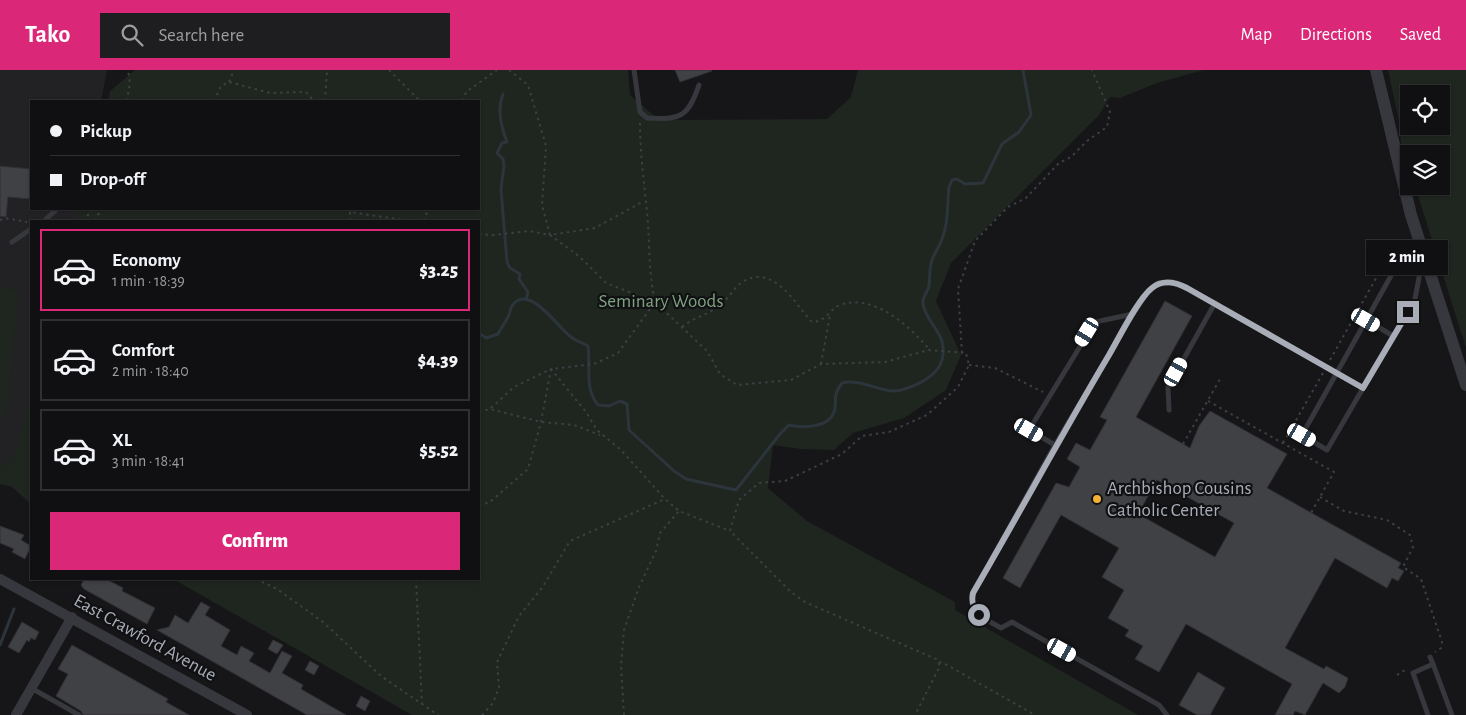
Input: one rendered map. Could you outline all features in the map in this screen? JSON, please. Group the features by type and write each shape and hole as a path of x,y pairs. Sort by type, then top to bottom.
{"street":[{"path":"1376,70 1411,216 1424,251 1466,385"},
{"name":"East Crawford Avenue","path":"0,578 247,715"},
{"path":"16,715 72,617"}],"lane":[{"path":"634,70 640,112 647,118 678,117 686,112 692,103 699,85"},
{"path":"45,220 56,210"},
{"path":"12,242 30,231"},
{"path":"1424,251 1415,299 1327,450 1302,435 1392,274 1424,251"},
{"path":"1167,715 1159,705 1012,622 1001,628 974,610 973,593 1049,460 1055,445 1149,290 1158,284 1166,282 1182,285 1363,388"},
{"path":"1168,410 1168,387 1215,303"},
{"path":"1055,445 1029,430 1049,396 1095,322 1134,314"},
{"path":"1366,320 1393,336"},
{"path":"1430,656 1452,715"},
{"path":"1428,715 1412,671 1433,664"},
{"path":"31,688 79,715"}],"path":[{"path":"126,100 130,83 128,70"},
{"path":"214,100 221,86 229,82 234,70"},
{"path":"325,100 327,70"},
{"path":"390,70 419,100"},
{"path":"463,100 466,92 497,70"},
{"path":"509,70 528,85 546,146 542,205 550,235 580,257 606,283 655,302 707,351 720,374 737,385 791,380 821,364 886,362 929,350 966,353 969,365 958,387 927,415 889,432 862,436 842,454 785,481 759,483 739,500 730,532"},
{"path":"962,353 958,289 975,241 1008,207 1026,198 1059,163 1071,157 1087,141 1107,126 1110,112 1094,71"},
{"path":"229,82 270,93 306,92 313,100"},
{"path":"480,412 490,409 514,387 551,369 594,364 618,353 655,302 649,273 648,227 640,153 640,112"},
{"path":"480,234 529,231 550,235 595,228 644,201"},
{"path":"83,220 93,210"},
{"path":"350,210 405,220"},
{"path":"4,214 5,218"},
{"path":"0,220 5,218 30,223"},
{"path":"1283,443 1393,248"},
{"path":"682,327 692,319 704,316 723,303 743,282 757,278 772,280 785,287 812,322 821,321 838,306 851,302 872,306 911,329 929,350"},
{"path":"821,364 830,313"},
{"path":"969,365 995,368 1049,396"},
{"path":"480,506 490,502 528,468 541,422 551,369"},
{"path":"551,369 586,412 597,430 622,450 665,499 679,511 730,532 791,592 805,602 936,658 939,662 947,664 1035,715"},
{"path":"1183,444 1220,379"},
{"path":"1208,401 1334,472 1311,513"},
{"path":"490,409 541,422 574,425 604,436"},
{"path":"1320,496 1344,510 1387,520 1410,535 1413,547 1403,567 1421,579 1442,642 1441,648 1430,656"},
{"path":"482,715 493,703 499,687 497,662 516,624 542,588 570,541 665,499"},
{"path":"624,715 622,665 624,630 639,587 656,551 660,533 679,511"},
{"path":"258,580 278,589 323,622 381,676 438,715"},
{"path":"416,580 422,705"},
{"path":"915,715 940,666 939,662"},
{"path":"1397,675 1405,670"}],"shaded area":[{"path":"0,70 107,70 101,100 30,100 30,210 82,210 80,220 30,220 30,497 0,480"}],"green space":[{"name":"Seminary Woods","path":"135,70 628,70 630,95 659,120 827,119 851,97 858,70 1204,70 1157,83 1120,98 1110,97 1099,115 951,263 936,301 961,355 946,390 904,418 853,433 834,450 801,449 773,445 768,488 807,521 955,602 955,610 1138,715 412,715 175,580 480,580 480,220 74,220 78,210 480,210 480,100 108,100 110,91"},
{"path":"1388,70 1466,70 1466,348 1418,195 1450,195 1450,145 1402,145 1400,135 1450,135 1450,85 1400,85 1400,132"},
{"path":"0,288 19,290 6,415 0,415"},
{"path":"30,394 30,503 12,487 0,484 0,466 3,467 18,448"}],"building":[{"path":"675,70 711,70 712,71 680,82"},
{"path":"0,166 30,169 30,199 8,197 6,217 0,216"},
{"name":"Archbishop Cousins Catholic Center","path":"1165,301 1192,316 1136,417 1190,448 1199,426 1210,411 1287,454 1267,488 1401,563 1398,568 1404,571 1398,581 1392,578 1387,588 1335,558 1285,648 1324,669 1326,666 1348,678 1345,687 1339,693 1323,683 1305,715 1295,711 1293,715 1275,715 1292,684 1186,624 1159,672 1135,659 1143,646 1125,636 1129,630 1108,618 1124,590 1102,577 1119,548 1061,515 1020,588 1003,578 1056,483 1069,487 1080,467 1067,459 1076,443 1090,450 1107,420 1100,417","holes":["1157,480 1234,523 1215,557 1138,514"]},
{"path":"0,526 24,535 21,540 30,545 30,548 25,559 12,552 14,549 0,543"},
{"path":"84,580 108,580 123,588 122,591 155,608 147,624 84,589 81,585"},
{"path":"201,602 210,607 205,615 230,630 221,646 237,655 241,646 254,653 249,661 270,673 282,651 292,656 282,673 303,685 301,689 346,715 307,715 157,630 169,627 175,615 188,623"},
{"path":"22,622 39,632 35,640 31,638 29,642 27,640 19,653 8,647"},
{"path":"273,640 283,645 277,654 268,649"},
{"path":"72,645 168,699 166,702 189,715 83,715 81,711 56,696 68,674 58,669"},
{"path":"310,661 319,666 314,675 305,670"},
{"path":"1198,672 1225,688 1210,715 1197,715 1179,705"},
{"path":"361,696 370,701 365,711 356,706"}],"waterway":[{"path":"480,334 486,338 498,334 509,316 512,306 519,300 526,299 535,303 566,333 588,346 589,384 598,405 609,406 620,401 627,404 629,430 674,471 686,479 736,490 789,425 814,426 827,421 831,417 835,408 837,392 842,383 850,382 887,390 901,390 926,380 940,366 943,351 942,343 940,336 928,318 923,301 929,286 932,260 945,230 949,187 952,180 957,179 965,184 983,183 1002,144 1019,132 1031,115 1023,70"},
{"path":"503,94 500,106 503,130 507,142 502,143 497,153 503,159 504,165 501,189 507,262 510,268 520,274 519,279 528,292 526,300"},
{"path":"0,645 14,609"}],"place":[{"name":"Archbishop Cousins Catholic Center","path":"1097,499"}],"route":[{"path":"979,615 974,610 973,593 1049,460 1055,445 1149,290 1158,284 1166,282 1177,283 1363,388 1408,312"}]}
